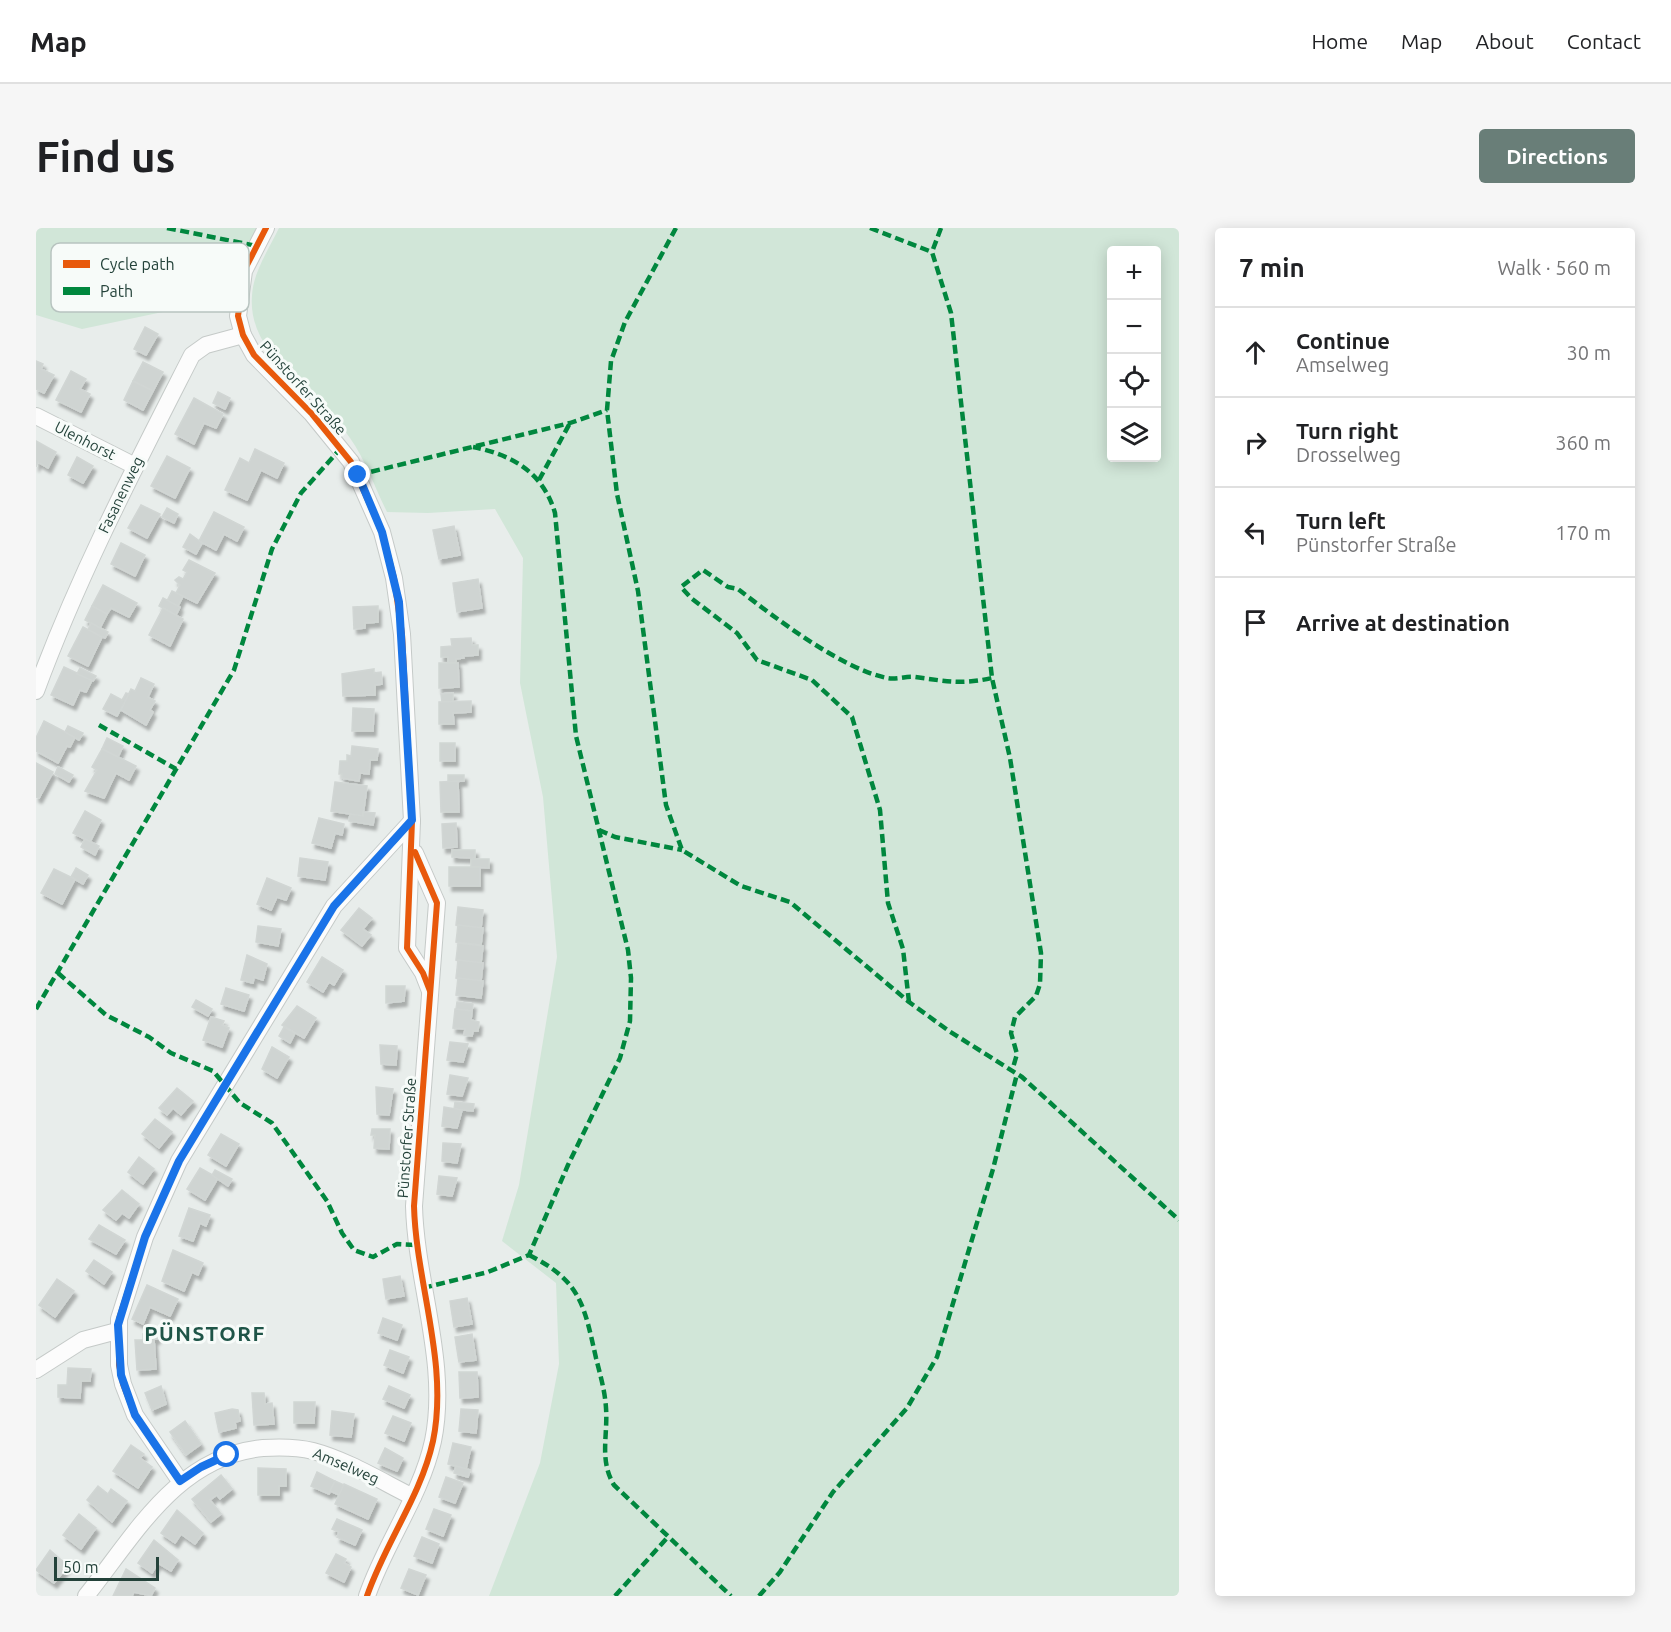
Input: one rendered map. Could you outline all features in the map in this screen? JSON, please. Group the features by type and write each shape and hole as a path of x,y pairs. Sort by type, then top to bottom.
{"street":[{"name":"Pünstorfer Straße","path":"249,261 266,228"},
{"name":"Pünstorfer Straße","path":"239,312 243,335 260,362 312,414 341,448 358,475 382,532 394,578 401,620 412,820 407,948 423,973 430,991"},
{"name":"Fasanenweg","path":"36,691 58,631 135,466 192,355 206,345 243,335"},
{"name":"Ulenhorst","path":"36,416 135,466"},
{"path":"180,1481 130,1406 121,1375 117,1331 153,1217 179,1161 334,906 412,820"},
{"name":"Pünstorfer Straße","path":"367,1596 429,1458 437,1415 435,1367 416,1245 414,1206 437,903 412,846"},
{"path":"36,1370 83,1340 117,1331"},
{"name":"Amselweg","path":"86,1596 163,1498 180,1481 201,1467 235,1453 267,1448 294,1448 325,1455 413,1497"}],"green space":[{"path":"36,228 256,228 249,246 249,243 51,243 51,312 163,312 82,329 36,315"},
{"path":"279,228 1179,228 1179,1596 489,1596 540,1463 559,1364 556,1283 502,1241 519,1185 557,957 543,797 520,683 523,558 495,509 428,513 387,512 350,438 337,421 273,356 261,337 254,318 252,296 255,278"}],"building":[{"path":"145,327 158,334 146,355 134,349"},
{"path":"36,361 43,364 41,369 54,375 44,393 36,389"},
{"path":"143,362 163,372 153,391 133,381"},
{"path":"71,371 86,379 80,389 90,394 81,412 56,400"},
{"path":"133,381 153,391 143,410 124,400"},
{"path":"218,392 230,398 225,409 213,403"},
{"path":"194,398 223,414 216,428 204,423 194,444 175,434"},
{"path":"36,441 56,452 48,468 38,462 36,467"},
{"path":"255,449 284,463 277,478 261,470 247,500 225,490 240,458 249,463"},
{"path":"167,456 190,468 175,498 151,486"},
{"path":"77,457 93,466 83,483 68,475"},
{"path":"141,505 160,514 147,538 128,528"},
{"path":"167,508 178,514 174,523 162,517"},
{"path":"214,512 244,527 237,541 224,534 216,550 199,541"},
{"path":"454,526 460,555 439,559 433,530"},
{"path":"190,534 202,543 196,554 183,547"},
{"path":"121,543 145,555 135,576 111,564"},
{"path":"189,560 215,573 197,603 176,593 180,585 175,580 179,577 183,579 187,572 183,570"},
{"path":"478,579 482,608 457,612 453,583"},
{"path":"103,585 137,603 129,617 111,608 107,614 92,606"},
{"path":"172,591 183,596 178,606 167,601"},
{"path":"163,598 180,607 176,615 159,606"},
{"path":"92,606 107,614 100,628 85,620"},
{"path":"378,606 378,622 365,623 365,628 354,629 353,607"},
{"path":"163,608 183,619 170,646 149,635"},
{"path":"91,623 108,632 105,638 88,630"},
{"path":"83,627 102,637 88,666 68,656"},
{"path":"471,638 472,645 478,645 478,655 463,656 464,658 456,659 456,663 448,663 448,657 441,657 441,647 452,646 451,639"},
{"path":"439,663 458,663 459,687 439,688"},
{"path":"64,667 92,680 86,692 80,690 73,705 51,695"},
{"path":"80,668 96,676 93,681 77,674"},
{"path":"374,669 374,673 381,672 382,684 375,685 375,695 343,696 342,674"},
{"path":"141,678 154,684 148,697 155,701 150,710 153,712 146,725 121,710 131,689 135,691"},
{"path":"126,693 129,694 117,716 103,709 111,694 122,700"},
{"path":"453,693 453,702 442,702 441,694"},
{"path":"471,701 471,712 453,713 454,724 439,724 439,702"},
{"path":"353,708 374,709 373,731 352,731"},
{"path":"44,721 75,737 58,763 36,751 36,738"},
{"path":"68,726 83,733 79,740 65,732"},
{"path":"107,738 123,746 118,757 102,749"},
{"path":"440,743 455,743 455,761 440,761"},
{"path":"352,746 378,749 377,760 370,760 369,774 360,773 359,781 342,778 342,774 339,774 340,761 347,761 347,755 351,756"},
{"path":"102,749 136,766 129,780 116,773 104,798 85,791 97,770 92,767"},
{"path":"36,763 53,772 39,798 36,797"},
{"path":"58,767 73,775 69,782 55,774"},
{"path":"448,775 464,775 464,781 448,782"},
{"path":"458,781 459,812 441,812 440,782"},
{"path":"335,782 367,786 363,816 331,811"},
{"path":"85,811 101,820 90,842 73,833"},
{"path":"363,812 375,813 373,825 349,821 350,814 363,816"},
{"path":"319,818 344,824 342,835 335,833 331,848 312,843"},
{"path":"456,823 457,847 443,848 442,824"},
{"path":"85,839 99,846 95,855 81,847"},
{"path":"452,850 475,850 475,858 452,857"},
{"path":"300,858 328,862 325,880 298,876"},
{"path":"471,859 489,859 489,868 471,867"},
{"path":"449,867 480,867 480,886 449,886"},
{"path":"76,868 88,875 83,884 71,877"},
{"path":"54,869 75,879 62,904 41,893"},
{"path":"267,878 291,888 286,900 277,897 271,910 257,904"},
{"path":"458,907 483,910 481,928 456,925"},
{"path":"359,908 372,918 363,929 371,935 362,946 341,930"},
{"path":"458,925 483,928 481,945 456,942"},
{"path":"258,926 281,929 278,946 256,942"},
{"path":"458,943 483,946 481,963 456,960"},
{"path":"247,955 267,964 263,980 254,977 253,983 241,980"},
{"path":"322,957 343,970 334,985 329,982 323,992 307,982"},
{"path":"458,960 483,963 481,981 456,978"},
{"path":"458,978 483,981 481,998 456,995"},
{"path":"386,986 405,986 404,1001 386,1003"},
{"path":"226,988 249,995 244,1011 221,1004"},
{"path":"196,1000 212,1009 208,1016 192,1007"},
{"path":"457,1002 473,1004 472,1011 456,1009"},
{"path":"297,1006 316,1018 304,1038 282,1025"},
{"path":"455,1009 472,1011 471,1020 479,1022 478,1031 473,1031 472,1036 464,1035 465,1029 453,1028"},
{"path":"211,1017 224,1021 222,1025 229,1028 222,1047 203,1040"},
{"path":"284,1027 295,1033 290,1043 279,1036"},
{"path":"450,1042 468,1044 463,1062 447,1060"},
{"path":"380,1045 397,1046 396,1065 381,1064"},
{"path":"272,1047 289,1057 277,1078 262,1069"},
{"path":"450,1075 468,1078 462,1096 447,1094"},
{"path":"376,1087 393,1089 389,1115 377,1114"},
{"path":"177,1088 193,1101 181,1115 173,1108 167,1115 159,1108"},
{"path":"455,1102 474,1104 473,1111 454,1109"},
{"path":"444,1107 462,1110 457,1128 442,1126"},
{"path":"155,1119 172,1132 159,1148 142,1134"},
{"path":"372,1129 390,1129 389,1149 374,1148 375,1135 371,1135"},
{"path":"221,1134 239,1144 226,1166 208,1155"},
{"path":"443,1143 461,1144 457,1163 442,1161"},
{"path":"139,1157 154,1169 143,1184 128,1172"},
{"path":"200,1168 218,1178 205,1200 187,1189"},
{"path":"215,1170 232,1179 228,1186 212,1175"},
{"path":"439,1176 457,1178 452,1196 437,1194"},
{"path":"122,1190 139,1204 129,1218 122,1213 116,1220 103,1210"},
{"path":"189,1208 210,1215 206,1226 200,1223 193,1241 179,1236"},
{"path":"99,1225 125,1240 116,1254 89,1239"},
{"path":"173,1250 203,1263 198,1275 192,1272 184,1291 162,1281"},
{"path":"94,1260 112,1272 104,1284 86,1271"},
{"path":"400,1276 404,1296 386,1299 383,1279"},
{"path":"57,1279 74,1291 55,1317 39,1305"},
{"path":"147,1285 178,1299 170,1316 150,1307 143,1324 132,1319"},
{"path":"467,1298 472,1324 454,1327 450,1301"},
{"path":"383,1318 402,1325 397,1340 378,1333"},
{"path":"157,1333 157,1339 154,1339 156,1369 137,1370 135,1340 143,1340 143,1334"},
{"path":"472,1334 476,1360 459,1362 455,1337"},
{"path":"390,1350 409,1357 403,1373 384,1365"},
{"path":"68,1368 91,1369 90,1381 81,1381 80,1398 58,1397 58,1385 67,1385"},
{"path":"459,1372 477,1372 478,1397 460,1398"},
{"path":"161,1386 166,1404 152,1410 145,1393"},
{"path":"389,1386 410,1395 404,1408 383,1399"},
{"path":"252,1393 264,1393 265,1404 272,1403 274,1424 254,1425"},
{"path":"294,1402 315,1402 314,1423 294,1423"},
{"path":"461,1409 478,1410 476,1433 459,1431"},
{"path":"238,1410 240,1421 235,1422 236,1428 219,1432 215,1413"},
{"path":"332,1411 354,1414 351,1437 330,1435"},
{"path":"393,1416 411,1423 404,1441 385,1433"},
{"path":"185,1421 201,1444 186,1455 170,1432"},
{"path":"453,1443 471,1447 466,1469 448,1464"},
{"path":"131,1445 144,1454 140,1458 152,1467 138,1488 113,1471"},
{"path":"385,1448 403,1458 397,1471 378,1463"},
{"path":"456,1466 470,1470 468,1477 454,1473"},
{"path":"258,1468 286,1469 286,1486 279,1486 279,1495 258,1495"},
{"path":"317,1472 335,1481 329,1494 311,1486"},
{"path":"221,1475 232,1489 220,1499 217,1495 210,1500 221,1514 211,1522 192,1499"},
{"path":"446,1477 463,1483 455,1503 439,1497"},
{"path":"335,1481 344,1485 339,1495 330,1491"},
{"path":"344,1484 377,1499 368,1519 335,1504"},
{"path":"98,1486 108,1494 111,1489 127,1501 112,1522 87,1500"},
{"path":"434,1509 451,1515 443,1536 426,1529"},
{"path":"177,1510 203,1533 195,1544 181,1534 175,1543 161,1533"},
{"path":"79,1514 96,1528 81,1549 63,1535"},
{"path":"337,1519 362,1530 355,1545 337,1537 339,1532 332,1529"},
{"path":"422,1537 439,1544 432,1563 414,1556"},
{"path":"154,1540 178,1560 171,1571 158,1563 152,1573 138,1563"},
{"path":"50,1550 68,1566 54,1583 36,1570"},
{"path":"336,1554 346,1559 344,1563 351,1567 344,1582 326,1573"},
{"path":"126,1569 155,1588 151,1596 134,1592 132,1596 113,1596"},
{"path":"409,1569 426,1575 418,1595 401,1588"}],"marked path":[{"path":"167,228 242,243"},
{"path":"676,228 625,322 611,361 607,410 617,494 638,591 666,805 682,850 741,886 790,902 909,1002 949,1031 1022,1077 1179,1220"},
{"path":"870,228 932,252"},
{"path":"941,228 932,252 951,313 992,678 1010,758 1041,953 1040,984 1036,996 1015,1017 1011,1033 1017,1054 1012,1071"},
{"path":"249,244 257,246"},
{"path":"358,475 570,423 607,410"},
{"path":"539,480 570,423"},
{"path":"423,1288 488,1272 529,1255 568,1165 620,1058 630,1021 631,978 628,950 576,736 555,513 550,499 534,476 501,455 473,447"},
{"path":"36,1009 234,670 272,549 301,493 341,448"},
{"path":"909,1002 903,949 888,903 880,810 852,717 812,680 757,660 737,633 691,598 681,587 703,570 728,587 738,589 790,628 830,654 869,673 894,679 915,677 962,682 992,678"},
{"path":"99,725 176,769"},
{"path":"599,830 615,837 682,850"},
{"path":"58,973 106,1015 149,1037 171,1053 213,1071 240,1103 272,1123 327,1201 342,1233 354,1250 373,1257 397,1244 416,1245"},
{"path":"759,1596 780,1572 833,1492 907,1408 937,1357 993,1169 1017,1074"},
{"path":"529,1255 560,1275 578,1296 583,1309 605,1395 605,1457 609,1476 614,1485 731,1596"},
{"path":"615,1596 667,1538"}],"cycle path":[{"path":"249,261 266,228"},
{"path":"239,312 243,335 254,355 312,414 351,462 382,532 394,578 402,634 412,821 407,948 423,973 430,991"},
{"path":"180,1481 135,1415 123,1384 119,1365 119,1319 145,1237 179,1161 334,906 412,821"},
{"path":"367,1596 420,1481 433,1441 437,1412 435,1353 420,1264 414,1206 437,903 415,852"}],"district":[{"name":"PÜNSTORF","path":"205,1334"}],"route":[{"path":"227,1455 201,1467 180,1481 130,1406 121,1375 117,1341 118,1325 130,1282 153,1217 179,1161 334,906 412,820 399,602 382,532 358,475"}]}
